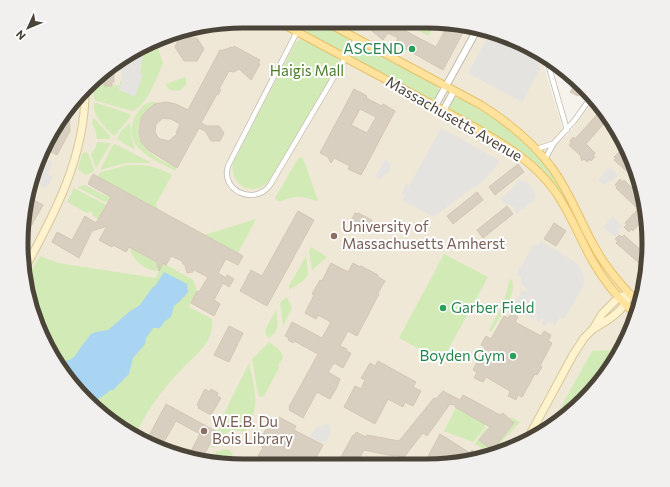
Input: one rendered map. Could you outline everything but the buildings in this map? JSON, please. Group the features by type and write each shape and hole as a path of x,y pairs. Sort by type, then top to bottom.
{"main road":[{"name":"Massachusetts Avenue","path":"290,28 443,110 522,156 540,173 564,204 597,268 619,298 632,311"},
{"name":"Massachusetts Avenue","path":"338,28 481,105 502,119 537,149 564,186 601,257 635,300"},
{"path":"28,261 57,207 70,176 82,124 84,98"},
{"path":"593,329 602,314 619,298 630,294"},
{"path":"532,431 573,355 584,338 593,329 626,305 630,294"}],"street":[{"path":"300,28 228,166 227,175 230,183 241,193 254,195 264,192 267,189 357,38"},
{"path":"435,106 475,33"},
{"path":"549,66 567,130"},
{"path":"443,110 454,91"},
{"path":"545,159 554,143 567,130 589,101"},
{"path":"537,149 544,148 554,143"}],"shaded area":[{"name":"University of Massachusetts Amherst","path":"229,28 441,28 469,32 509,44 543,62 565,137 591,104 606,124 620,148 631,174 638,201 642,229 642,258 635,299 620,339 606,363 589,386 569,406 546,423 522,437 496,448 469,455 441,459 229,459 201,455 174,448 148,437 124,423 101,406 81,386 64,363 50,339 39,313 32,286 28,258 28,229 35,188 50,148 64,124 81,101 101,81 124,64 148,50 174,39 201,32"},
{"path":"488,37 509,44 537,59 540,69 522,102 468,73"},
{"path":"143,53 140,73 143,75 135,97 119,90 122,82 120,67"},
{"path":"441,128 499,160 497,165 482,182 433,217 402,200 404,196 401,194 406,184 409,186"},
{"path":"45,159 53,163 48,174 53,177 46,188 36,183"},
{"path":"385,160 392,164 388,173 383,175 380,179 375,177"},
{"path":"609,167 619,176 604,185 598,180"},
{"path":"519,180 528,183 534,190 536,196 534,200 523,210 521,209 517,214 514,212 515,208 507,203 503,203 501,198 516,185 516,182"},
{"path":"613,216 622,226 618,230 620,231 615,237 603,227"},
{"path":"541,241 578,264 583,273 584,279 582,288 564,319 560,317 555,325 549,321 546,326 542,324 544,319 542,318 539,322 535,320 538,315 536,314 533,319 529,317 519,311 521,306 515,303 522,290 526,292 527,290 521,284 521,277 516,275 534,244 538,246"},
{"path":"329,423 331,433 326,442 323,441 322,443 310,437 315,428"}],"green space":[{"path":"306,28 331,28 346,36 349,41 349,46 344,50 339,50 309,34 306,30"},
{"path":"414,28 433,28 428,36"},
{"name":"Haigis Mall","path":"304,39 337,57 339,63 269,181 256,189 244,187 235,178 233,163 296,42"},
{"path":"360,45 437,86 439,91 436,98 432,100 428,99 357,60 353,55 355,48"},
{"path":"157,46 163,63 150,91 137,109 132,111 94,100 93,89 104,79 104,86 120,85 120,81 122,81 119,90 140,73 143,53"},
{"path":"186,77 186,85 179,91 170,90 165,84"},
{"path":"455,98 459,98 486,114 523,141 544,163 565,197 534,162 516,148 450,110 449,106"},
{"path":"153,102 158,103 146,111 140,122 138,129 141,142 148,151 156,157 176,168 175,171 157,162 141,150 135,144 132,136 132,126 136,115 145,104"},
{"path":"94,103 130,114 131,116 114,136 97,117"},
{"path":"94,118 110,136 110,139 97,139 95,129 92,125"},
{"path":"130,123 131,137 135,150 117,139 121,131"},
{"path":"98,142 111,143 96,168 91,154"},
{"path":"115,144 151,163 126,163 100,170 113,145"},
{"path":"85,152 88,153 94,170 86,175 78,169 82,154"},
{"path":"299,157 303,158 318,201 293,197 282,201 277,201 275,198"},
{"path":"128,165 151,167 172,175 156,204 158,210 98,177 101,172"},
{"path":"85,185 111,197 105,202 77,187"},
{"path":"74,188 106,205 98,219 93,216 91,211 87,213 67,202"},
{"path":"256,219 238,253 204,235"},
{"path":"311,247 327,257 312,270 309,251"},
{"path":"130,248 157,262 159,270 163,263 193,280 197,291 195,295 194,294 189,307 212,319 210,335 203,348 163,390 148,411 137,431 101,406 81,386 64,363 50,339 39,313 30,273 40,256 58,263 156,278 159,271 154,271 144,267 137,261"},
{"name":"Garber Field","path":"444,254 488,277 442,361 399,338"},
{"path":"306,256 308,275 303,281 289,290 289,286"},
{"path":"510,279 512,280 513,284 511,296 491,332 489,330 503,304"},
{"path":"287,297 292,308 283,326 280,302"},
{"path":"276,310 278,322 277,329 269,338 266,335 265,330"},
{"path":"269,342 280,351 283,358 278,365 279,368 264,396 260,397 258,394 252,359"},
{"path":"592,351 613,351 589,386 569,406 556,415"},
{"path":"249,363 255,396 255,409 251,419 245,432 236,430 229,431 224,436 223,444 212,448 211,447 218,434 216,433 219,424"},
{"path":"456,408 485,424 485,427 473,442 444,431"},
{"path":"511,417 520,422 497,448 486,451 475,444 485,429 488,428 479,440 492,449 514,424 509,419"},
{"path":"225,449 228,450 232,453 233,459 215,457 216,452"}],"water":[{"path":"164,272 187,284 188,292 174,306 171,317 165,321 160,328 153,328 146,338 145,344 133,358 129,374 113,390 96,401 81,386 63,361 70,360 75,356 91,334 108,330 129,312 140,305 152,288 156,285"}],"place":[{"name":"ASCEND","path":"412,49"},
{"name":"University of Massachusetts Amherst","path":"334,236"},
{"name":"Garber Field","path":"443,308"},
{"name":"Boyden Gym","path":"513,356"},
{"name":"W.E.B. Du Bois Library","path":"204,431"}]}
